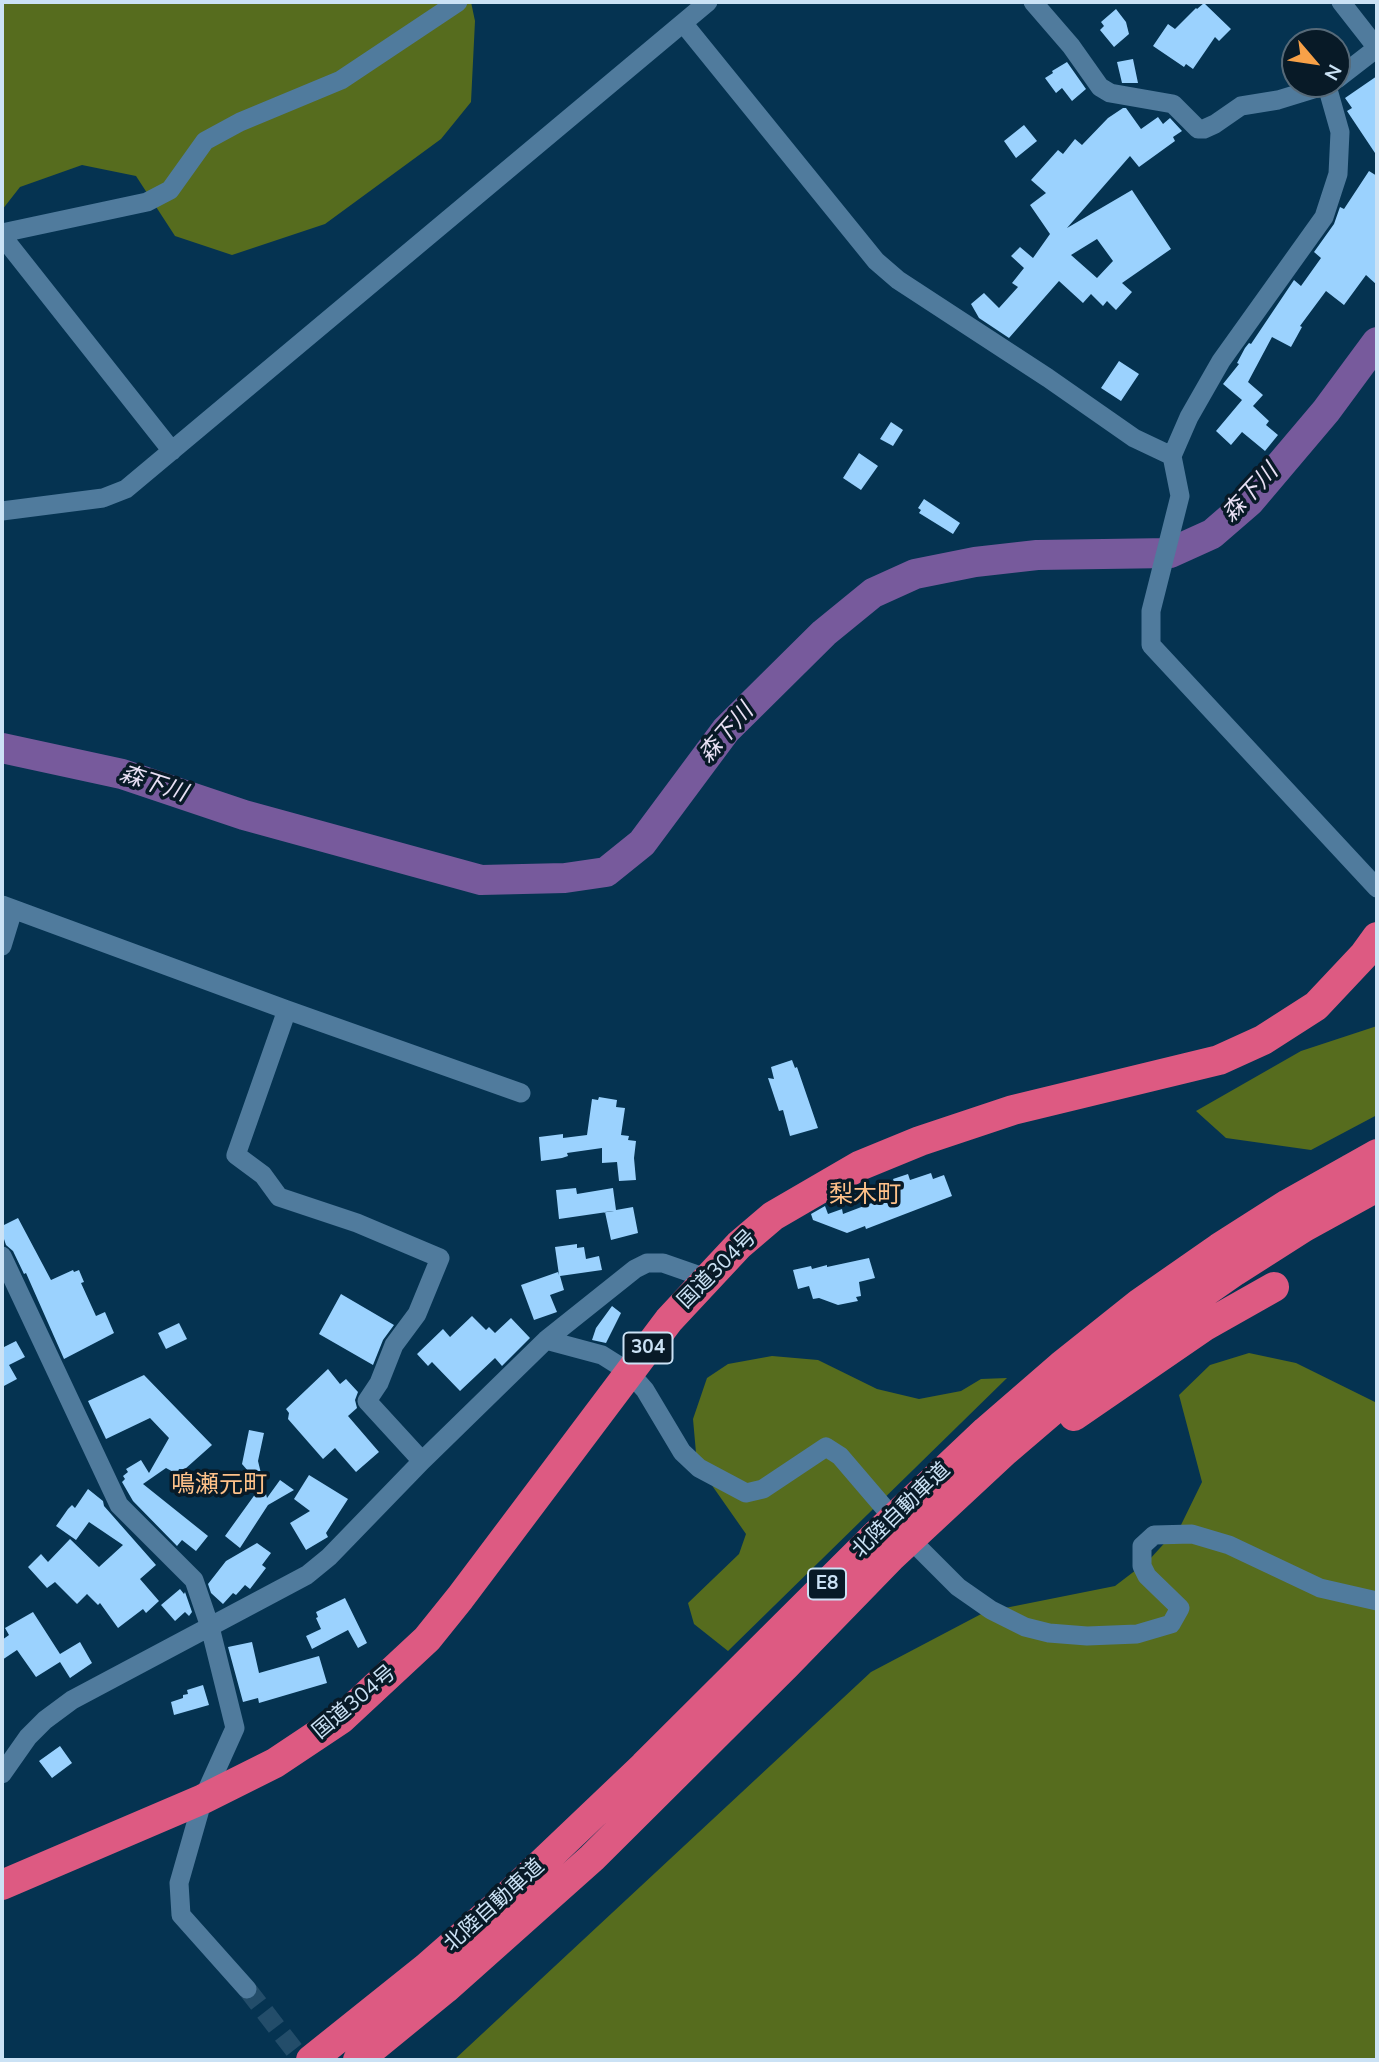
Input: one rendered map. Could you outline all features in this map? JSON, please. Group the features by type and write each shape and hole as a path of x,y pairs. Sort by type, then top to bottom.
{"highway":[{"name":"国道304号","path":"2,1885 203,1799 275,1763 331,1726 427,1639 669,1320 739,1245 773,1216 859,1166 919,1141 1013,1110 1219,1060 1263,1040 1316,1006 1364,955 1377,937"},
{"name":"北陸自動車道","path":"312,2060 426,1968 508,1895 644,1766 875,1536 1060,1366 1140,1303 1219,1248 1288,1203 1370,1157"},
{"name":"北陸自動車道","path":"358,2060 445,1989 601,1849 891,1557 1005,1451 1159,1324 1304,1227 1377,1187"},
{"path":"786,1665 820,1637 898,1561 963,1503 1087,1405 1205,1326 1274,1287"}],"street":[{"path":"172,451 2,234 147,202 170,190 205,141 240,122 341,80 458,2"},
{"path":"2,512 103,498 126,489 708,2"},
{"path":"1033,2 1071,46 1100,87 1110,93 1173,104 1198,129 1215,124 1241,106 1284,98"},
{"path":"1341,2 1377,48 1351,68"},
{"path":"682,23 876,261 898,281 1048,378 1134,438 1172,456"},
{"path":"1334,98 1340,132 1338,174 1324,216 1221,361 1189,417 1172,456 1180,496 1151,611 1151,645 1377,888"},
{"path":"2,946 8,907 521,1093"},
{"path":"287,1010 236,1154 263,1175 279,1197 357,1223 440,1258 418,1314 394,1345 379,1383 367,1401 422,1461"},
{"path":"2,1255 118,1505 194,1580 210,1627 235,1728 203,1799 179,1883 181,1915 247,1989"},
{"path":"2,1774 28,1737 63,1707 307,1575 329,1557 422,1461 546,1340 635,1269 647,1263 663,1263 706,1278"},
{"path":"546,1340 602,1355 629,1372 645,1390 682,1452 699,1468 746,1493 763,1489 826,1447 840,1455 917,1546 958,1587 991,1610 1025,1628 1087,1636 1137,1634 1171,1623 1180,1608 1147,1576 1142,1566 1142,1546 1154,1535 1192,1534 1229,1545 1320,1588 1377,1601"}],"green space":[{"path":"2,2 471,2 475,21 471,102 441,139 325,224 232,255 175,236 136,176 82,165 20,187 2,210"},
{"path":"1377,1026 1377,1115 1311,1150 1226,1138 1196,1111 1301,1051"},
{"path":"1249,1353 1296,1363 1377,1403 1377,2060 454,2060 871,1672 985,1612 1115,1586 1149,1560 1181,1525 1202,1482 1179,1395 1210,1365"},
{"path":"772,1356 818,1360 877,1389 919,1399 961,1391 981,1379 1007,1378 728,1651 694,1624 688,1603 739,1554 746,1534 697,1464 693,1419 707,1378 728,1364"}],"building":[{"path":"1204,3 1231,29 1219,41 1215,37 1193,69 1186,64 1184,67 1153,46 1168,24 1175,29"},
{"path":"1116,9 1126,22 1129,34 1114,47 1100,30 1104,26 1101,22"},
{"path":"1133,59 1138,83 1122,83 1117,62"},
{"path":"1067,62 1086,89 1072,101 1062,88 1056,93 1045,78"},
{"path":"1377,76 1377,156 1347,111 1352,108 1345,98 1351,98 1351,94"},
{"path":"1126,108 1141,129 1158,117 1163,124 1170,118 1182,131 1173,137 1175,141 1139,167 1130,156 1067,228 1132,190 1171,249 1122,283 1132,292 1116,310 1107,301 1103,306 1091,294 1083,303 1059,281 1009,338 979,318 971,304 984,293 999,308 1018,287 1012,283 1024,268 1011,256 1020,247 1033,258 1050,234 1030,205 1046,193 1031,180 1058,150 1063,154 1075,139 1082,145 1108,118","holes":["1097,239 1113,261 1097,278 1071,255"]},
{"path":"1024,125 1037,141 1016,158 1004,141"},
{"path":"1369,171 1377,176 1377,285 1366,275 1344,305 1326,291 1300,326 1302,327 1291,347 1272,337 1248,382 1263,395 1253,406 1269,421 1266,425 1278,435 1265,451 1242,432 1231,445 1216,431 1242,400 1223,384 1239,364 1237,363 1245,348 1251,344 1294,280 1301,286 1321,258 1314,252 1334,224 1340,207 1344,209"},
{"path":"1119,361 1139,374 1121,401 1101,388"},
{"path":"891,422 903,430 893,446 880,439"},
{"path":"859,453 878,466 861,490 843,478"},
{"path":"924,499 960,523 953,534 919,513 921,510 918,508"},
{"path":"792,1060 795,1068 797,1067 818,1128 790,1136 783,1110 779,1111 768,1078 774,1079 771,1067"},
{"path":"599,1097 617,1100 616,1107 625,1108 621,1135 636,1141 636,1180 619,1181 617,1162 602,1163 602,1148 567,1153 568,1156 562,1158 541,1161 539,1137 587,1135 592,1099 598,1100"},
{"path":"931,1173 933,1179 944,1175 952,1196 866,1229 865,1226 847,1233 813,1220 811,1214 825,1206 828,1214 842,1209 843,1214 898,1193 893,1179 908,1174 910,1180"},
{"path":"576,1188 577,1194 613,1188 616,1210 633,1207 638,1233 611,1240 605,1212 559,1219 556,1190"},
{"path":"18,1218 51,1280 79,1270 84,1282 81,1283 96,1316 105,1312 114,1333 64,1359 26,1273 24,1274 13,1251 6,1245 2,1233 2,1226"},
{"path":"577,1244 577,1248 584,1247 586,1259 599,1256 602,1270 560,1276 564,1290 550,1295 557,1312 534,1320 521,1285 558,1272 559,1275 555,1247"},
{"path":"869,1258 875,1278 859,1282 861,1296 856,1297 858,1301 838,1305 819,1298 813,1299 809,1286 798,1289 793,1270 811,1266 812,1269 827,1267"},
{"path":"341,1294 394,1325 383,1340 373,1365 319,1334"},
{"path":"612,1306 621,1313 606,1343 592,1340 596,1328"},
{"path":"472,1316 486,1330 489,1327 495,1333 511,1318 530,1338 502,1366 495,1358 460,1391 432,1362 428,1366 417,1354 443,1329 450,1337"},
{"path":"179,1323 187,1339 166,1349 158,1333"},
{"path":"16,1341 25,1357 9,1365 17,1379 2,1387 2,1348"},
{"path":"328,1369 340,1384 346,1379 358,1392 355,1400 357,1408 348,1416 379,1452 356,1472 335,1448 323,1459 288,1419 289,1413 286,1409"},
{"path":"144,1375 212,1445 185,1469 179,1469 177,1474 166,1468 143,1484 208,1536 196,1551 182,1540 177,1546 133,1501 122,1482 125,1479 123,1476 128,1472 126,1469 141,1460 149,1473 169,1438 150,1418 106,1439 88,1401"},
{"path":"249,1430 264,1433 258,1461 267,1498 280,1480 294,1490 268,1505 240,1548 225,1536 261,1486 242,1464"},
{"path":"309,1475 348,1499 326,1533 328,1537 306,1550 290,1523 310,1511 294,1499"},
{"path":"88,1489 103,1501 104,1506 156,1565 140,1579 159,1601 146,1613 143,1609 118,1628 100,1603 98,1605 87,1594 77,1604 55,1582 47,1588 28,1567 41,1554 48,1562 70,1539 99,1567 123,1545 89,1522 76,1540 56,1526 72,1505 75,1508"},
{"path":"257,1543 271,1553 262,1565 266,1568 250,1589 245,1585 223,1604 211,1593 208,1584 226,1561"},
{"path":"180,1589 184,1594 185,1592 192,1612 189,1616 185,1612 175,1621 161,1605"},
{"path":"345,1598 367,1643 358,1648 348,1630 312,1649 306,1636 321,1629 316,1612"},
{"path":"33,1612 60,1654 80,1642 92,1663 70,1678 60,1662 36,1677 17,1650 2,1660 2,1640 9,1635 5,1628"},
{"path":"252,1642 259,1673 319,1656 327,1683 259,1703 258,1698 243,1702 228,1647"},
{"path":"203,1685 209,1705 174,1715 171,1702 183,1698 183,1695 188,1694 187,1690"},
{"path":"60,1746 72,1763 52,1778 39,1761"}],"waterway":[{"name":"森下川","path":"2,748 122,774 244,815 481,880 565,878 606,872 642,843 726,730 824,633 873,593 915,574 975,562 1037,555 1170,553 1212,534 1249,502 1326,411 1377,342"}],"tunnel":[{"path":"247,1989 302,2060"}],"district":[{"name":"梨木町","path":"865,1196"},
{"name":"鳴瀬元町","path":"219,1486"}]}
